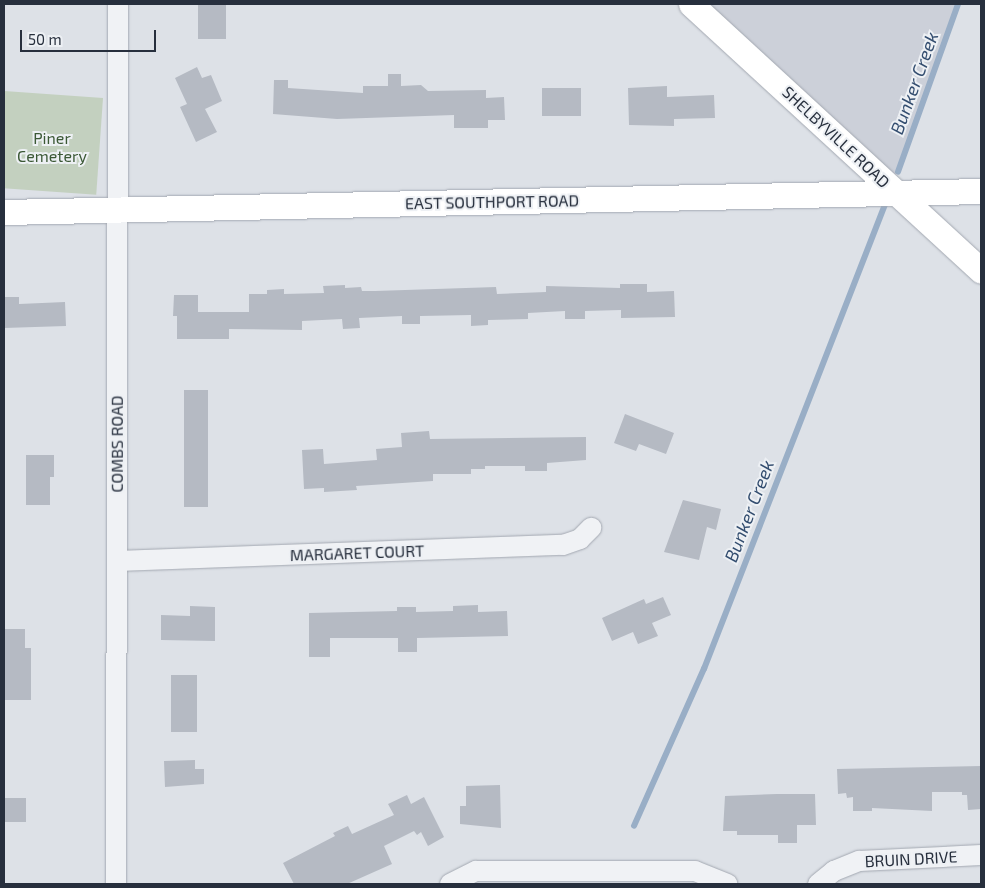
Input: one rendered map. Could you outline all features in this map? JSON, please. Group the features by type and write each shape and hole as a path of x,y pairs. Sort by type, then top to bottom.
{"main road":[{"name":"SHELBYVILLE ROAD","path":"691,4 981,271"},
{"name":"EAST SOUTHPORT ROAD","path":"4,212 981,191"}],"street":[{"name":"COMBS ROAD","path":"116,884 118,4"},
{"name":"MARGARET COURT","path":"117,561 562,545 580,539 591,528"},
{"name":"BRUIN DRIVE","path":"818,884 834,871 859,861 981,855"},
{"path":"450,884 476,871 695,871 726,884"}],"shaded area":[{"path":"691,4 957,4 891,187"}],"green space":[{"name":"Piner Cemetery","path":"4,91 103,98 96,195 4,188"}],"building":[{"path":"198,4 226,4 226,39 198,39"},
{"path":"197,67 202,78 211,75 222,101 205,109 217,132 196,142 180,107 187,104 175,78"},
{"path":"388,74 401,74 401,86 421,85 428,91 486,90 486,98 504,97 505,120 488,120 488,128 454,128 454,115 337,119 273,114 274,80 288,80 288,88 363,93 363,86 388,86"},
{"path":"667,86 667,97 714,95 715,118 674,119 674,126 629,125 628,88"},
{"path":"542,88 581,88 581,116 542,116"},
{"path":"620,284 647,284 647,292 674,291 675,317 621,318 621,310 585,311 585,319 565,319 565,311 528,313 528,319 488,320 488,325 471,326 471,315 420,316 420,324 402,324 402,316 359,318 360,328 343,329 342,319 302,321 302,330 229,329 229,339 177,339 177,316 173,316 174,295 198,295 198,312 249,312 249,294 267,294 267,290 284,289 284,294 324,293 323,286 345,285 345,288 361,287 362,291 496,287 497,294 546,292 546,286 620,288"},
{"path":"4,297 19,297 19,304 65,302 66,326 4,328"},
{"path":"184,390 208,390 208,507 184,507"},
{"path":"625,414 674,433 666,454 639,444 636,451 614,443"},
{"path":"429,431 430,439 586,437 586,460 547,463 547,471 525,471 525,466 485,466 485,469 471,469 471,474 433,474 433,481 356,486 357,490 324,492 324,488 304,489 302,450 323,449 324,464 377,460 376,449 402,447 401,433"},
{"path":"26,455 54,455 54,477 50,477 50,505 26,505"},
{"path":"683,500 721,509 716,530 707,527 699,560 664,552"},
{"path":"663,597 671,615 652,623 658,636 638,644 633,632 612,641 602,618 644,599 646,604"},
{"path":"478,605 478,612 507,611 508,636 417,638 417,652 398,652 398,638 330,638 330,657 309,657 309,613 397,611 397,607 416,607 416,612 453,611 453,606"},
{"path":"190,606 215,607 215,641 161,640 161,615 190,616"},
{"path":"4,629 25,629 25,648 31,648 31,700 4,700"},
{"path":"171,675 197,675 197,732 171,732"},
{"path":"195,760 195,769 204,769 204,784 165,787 164,761"},
{"path":"981,766 981,809 968,810 967,795 962,795 962,792 932,792 932,811 872,808 872,811 853,811 853,797 847,798 846,793 838,794 837,769"},
{"path":"500,785 501,828 460,824 460,806 466,806 466,786"},
{"path":"815,794 816,825 797,825 797,843 778,843 778,835 737,835 737,831 723,831 725,796"},
{"path":"407,795 411,804 424,797 444,837 428,846 421,832 417,835 414,831 384,846 392,864 347,884 294,884 283,863 335,836 333,833 348,826 352,834 394,815 388,804"},
{"path":"4,798 26,798 26,822 4,822"}],"waterway":[{"name":"Bunker Creek","path":"898,172 958,4"},
{"name":"Bunker Creek","path":"634,826 704,669 885,204"}]}
